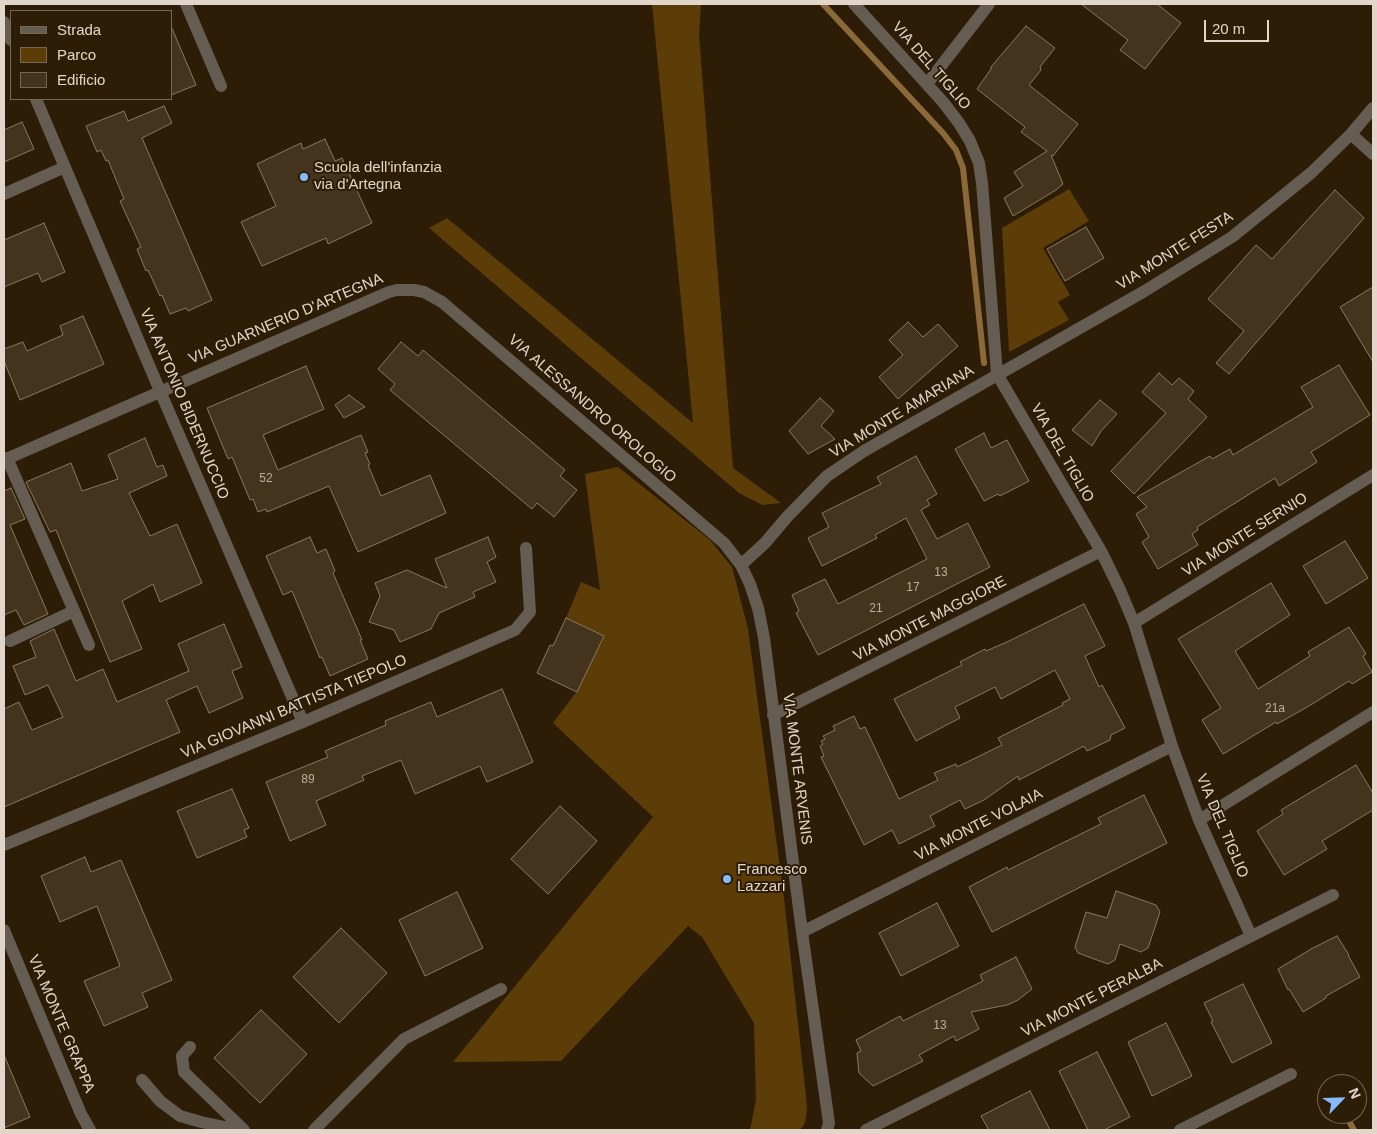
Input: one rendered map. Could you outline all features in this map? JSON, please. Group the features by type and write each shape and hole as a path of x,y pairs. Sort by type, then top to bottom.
{"street":[{"path":"186,4 221,86"},
{"name":"VIA DEL TIGLIO","path":"854,4 927,84 959,122 970,141 979,163 982,183 997,374 1101,552 1134,623 1172,746 1199,820 1251,936"},
{"path":"927,84 989,4"},
{"path":"4,22 10,37"},
{"name":"VIA ANTONIO BIDERNUCCIO","path":"36,100 303,722"},
{"name":"VIA MONTE FESTA","path":"997,374 1143,292 1232,237 1311,173 1351,134 1373,108"},
{"path":"1351,134 1373,154"},
{"path":"4,194 65,167"},
{"name":"VIA GUARNERIO D'ARTEGNA","path":"89,645 5,459 389,292 414,290"},
{"name":"VIA ALESSANDRO OROLOGIO","path":"414,290 424,292 442,302 724,543 741,565"},
{"name":"VIA MONTE AMARIANA","path":"741,565 766,543 787,517 827,476 864,451 997,374"},
{"name":"VIA MONTE SERNIO","path":"1134,623 1373,475"},
{"name":"VIA GIOVANNI BATTISTA TIEPOLO","path":"4,844 303,722 515,630 530,612 526,548"},
{"name":"VIA MONTE MAGGIORE","path":"773,715 1101,552"},
{"name":"VIA MONTE ARVENIS","path":"741,565 758,608 764,638 829,1123 828,1130"},
{"path":"10,641 74,612"},
{"path":"1199,820 1373,712"},
{"name":"VIA MONTE VOLAIA","path":"802,932 1172,746"},
{"name":"VIA MONTE PERALBA","path":"866,1130 1333,895"},
{"name":"VIA MONTE GRAPPA","path":"4,930 81,1114 90,1130"},
{"path":"314,1130 404,1039 501,989"},
{"path":"190,1047 182,1056 184,1072 244,1130"},
{"path":"1180,1130 1291,1074"},
{"path":"142,1080 160,1100 180,1116 239,1130"}],"green space":[{"path":"652,4 701,4 699,35 733,468 781,503 762,505 739,493 429,228 447,218 693,423"},
{"path":"1069,189 1089,221 1043,248 1070,295 1058,302 1069,320 1009,352 1002,228"},
{"path":"618,467 710,540 732,567 748,629 784,898 806,1096 807,1111 805,1123 800,1130 750,1130 756,1100 754,1023 702,937 688,926 561,1061 453,1062 653,817 553,723 577,691 603,636 566,618 581,582 600,590 585,474"}],"building":[{"path":"1081,4 1157,4 1181,23 1145,69 1120,50 1128,40"},
{"path":"1026,26 1055,48 1029,85 1078,124 1053,156 1051,155 1063,184 1013,216 1004,198 1023,186 1014,172 1047,151 1021,132 1025,127 977,89 991,67"},
{"path":"172,28 196,85 172,95"},
{"path":"164,106 172,123 142,138 212,300 188,311 186,308 170,314 162,295 160,296 148,270 146,271 137,249 141,247 120,201 124,199 108,160 106,161 101,150 97,152 86,126 124,111 128,121"},
{"path":"22,122 34,149 4,162 4,130"},
{"name":"Scuola dell'infanzia via d'Artegna","path":"325,139 335,161 342,158 372,223 328,244 326,238 262,266 241,222 276,206 257,164 301,143 303,149"},
{"path":"1335,190 1364,218 1229,374 1216,363 1244,331 1208,299 1256,245 1272,259"},
{"path":"44,223 65,272 42,282 38,273 4,287 4,240"},
{"path":"1086,227 1104,258 1065,281 1047,249"},
{"path":"1373,287 1373,362 1340,307"},
{"path":"83,316 104,364 20,400 4,361 4,349 23,342 27,351 63,335 60,326"},
{"path":"908,322 923,337 938,324 958,346 898,399 879,377 903,355 889,340"},
{"path":"401,342 418,356 423,350 565,470 560,476 577,490 554,517 537,503 532,509 390,390 395,384 378,369"},
{"path":"1339,365 1370,415 1311,452 1317,462 1279,486 1275,478 1197,527 1198,530 1192,534 1198,545 1158,569 1142,542 1149,537 1136,514 1147,507 1137,497 1210,456 1212,459 1230,449 1233,455 1313,407 1301,387"},
{"path":"306,366 324,409 263,435 278,470 361,435 368,452 365,453 370,464 368,465 381,496 430,475 446,513 358,552 329,486 267,512 266,509 258,512 253,499 250,500 232,457 228,459 207,408"},
{"path":"1159,373 1172,385 1179,378 1194,391 1188,399 1207,417 1134,494 1111,471 1166,413 1142,392"},
{"path":"349,395 365,407 344,418 335,405"},
{"path":"820,398 834,411 821,426 835,439 808,454 789,431"},
{"path":"1100,400 1117,414 1101,431 1092,446 1072,430"},
{"path":"984,433 991,448 1007,440 1029,481 1000,496 998,494 984,501 955,449"},
{"path":"145,438 157,467 163,465 167,476 129,493 150,536 177,524 202,583 160,602 153,584 122,601 142,649 110,662 56,530 50,532 26,482 71,463 82,491 118,479 108,455"},
{"path":"916,456 937,494 927,500 930,505 921,510 937,539 968,523 990,567 818,655 796,613 799,611 792,595 825,579 838,604 927,559 906,518 875,535 877,538 822,566 808,538 829,527 822,513 881,484 877,477"},
{"path":"11,488 25,519 10,525 48,614 24,625 16,610 4,615 4,491"},
{"path":"310,537 317,553 326,549 335,571 333,573 362,640 360,640 368,659 330,676 322,657 320,658 292,591 283,595 266,556"},
{"path":"488,537 496,557 487,562 496,582 473,592 475,597 439,613 431,629 400,642 394,630 369,622 380,596 375,583 407,570 447,588 435,559"},
{"path":"1345,541 1368,578 1326,604 1303,566"},
{"path":"1271,583 1290,615 1235,651 1258,689 1310,656 1308,652 1349,627 1366,654 1363,656 1372,672 1352,684 1349,681 1309,706 1277,724 1276,722 1223,754 1202,720 1221,708 1178,639"},
{"path":"1084,604 1105,646 1085,656 1099,687 1102,685 1125,728 1111,735 1110,740 1087,751 1084,746 1019,780 1018,776 984,800 965,809 960,800 930,816 935,826 899,844 892,830 864,845 821,757 824,756 820,746 823,744 821,741 825,739 823,736 835,730 833,726 854,716 860,729 865,727 899,799 938,780 934,773 956,764 957,767 1002,745 998,738 1063,705 1062,703 1070,699 1055,670 1001,699 995,687 955,707 960,718 916,741 894,699 962,665 960,662 985,649 986,651 1007,642"},
{"path":"566,618 604,636 577,692 537,673 550,645 553,646"},
{"path":"224,624 242,667 232,671 243,698 209,713 197,686 166,700 180,732 4,807 4,709 19,702 32,730 63,717 48,685 25,695 13,666 36,657 30,641 54,629 76,681 103,669 117,702 189,671 178,644"},
{"path":"502,689 533,762 487,782 480,766 415,794 401,760 362,776 364,780 316,801 326,825 290,841 266,782 328,757 325,751 386,725 385,721 431,702 437,717"},
{"path":"1356,765 1373,793 1373,810 1322,841 1327,849 1284,875 1257,831 1283,814 1281,810"},
{"path":"232,789 249,828 244,830 247,837 197,858 177,811"},
{"path":"1144,795 1167,843 992,932 969,887 1007,867 1008,870 1101,824 1098,818"},
{"path":"560,806 597,841 548,894 511,859"},
{"path":"85,857 91,872 121,860 172,980 142,993 148,1007 104,1026 84,981 120,966 97,906 60,922 41,876"},
{"path":"1116,891 1156,905 1160,912 1148,948 1141,952 1120,944 1115,960 1108,964 1078,953 1075,947 1086,912 1107,918"},
{"path":"457,892 483,948 425,976 399,920"},
{"path":"937,903 959,946 901,976 879,933"},
{"path":"341,928 387,973 339,1023 293,977"},
{"path":"1337,936 1360,977 1326,996 1326,998 1303,1012 1288,990 1278,969"},
{"path":"1016,957 1032,989 1018,1000 1007,1005 971,1012 979,1029 956,1041 954,1036 919,1055 923,1061 873,1086 859,1073 857,1053 861,1051 856,1040 900,1016 903,1021 983,981 980,975"},
{"path":"1243,984 1272,1043 1232,1063 1211,1022 1213,1021 1204,1003"},
{"path":"261,1010 307,1054 260,1103 214,1058"},
{"path":"1166,1023 1192,1076 1152,1096 1128,1042"},
{"path":"1097,1052 1130,1117 1104,1130 1088,1130 1059,1071"},
{"path":"4,1055 30,1117 4,1128"},
{"path":"1030,1091 1050,1130 989,1130 981,1116"}],"waterway":[{"path":"823,4 943,133 956,150 963,168 984,363"},
{"path":"1351,1124 1354,1130"}],"place":[{"name":"Scuola dell'infanzia via d'Artegna","path":"304,177"},
{"name":"Francesco Lazzari","path":"727,879"}]}
